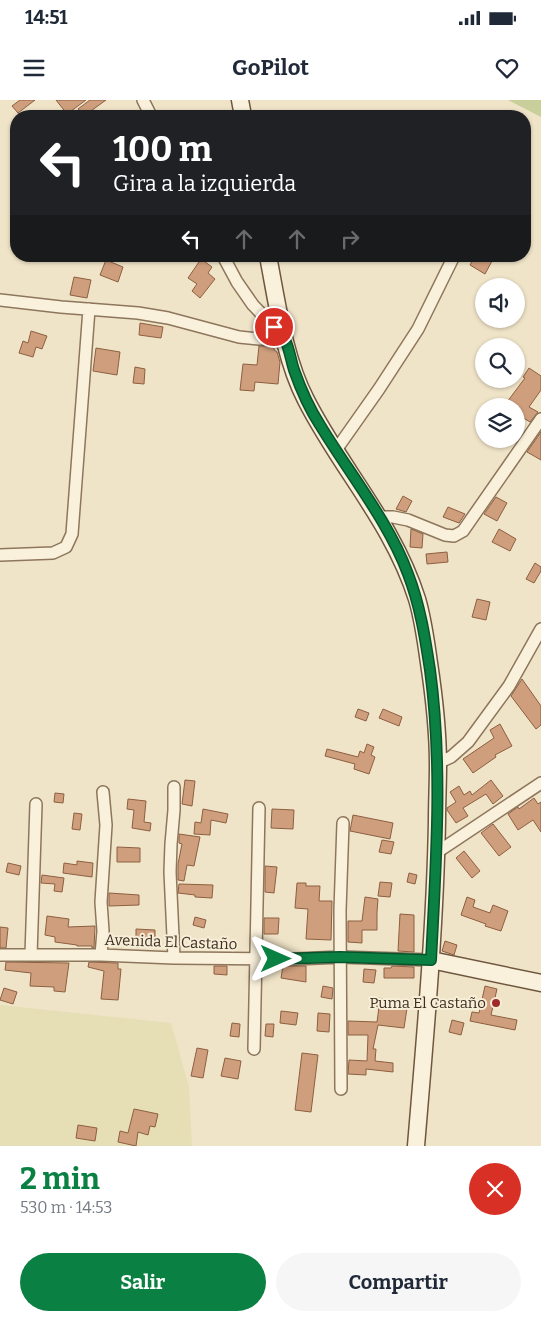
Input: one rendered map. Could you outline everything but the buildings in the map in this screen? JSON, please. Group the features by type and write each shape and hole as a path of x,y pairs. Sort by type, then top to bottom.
{"street":[{"path":"226,262 253,306 284,338"},
{"path":"269,262 284,338 304,398 396,546 418,602 426,639 438,763 431,960 416,1146"},
{"path":"336,450 418,330 451,262"},
{"path":"0,300 138,313 168,318 239,337 259,339 284,338"},
{"path":"0,555 53,553 66,547 72,534 89,308"},
{"path":"379,517 408,520 444,535 454,536 463,530 541,419"},
{"path":"438,763 451,757 468,742 509,686 541,629"},
{"path":"436,854 541,783"},
{"path":"174,787 170,872 174,958"},
{"path":"101,955 101,902 106,825 103,792"},
{"path":"31,954 36,804"},
{"path":"254,1049 259,808"},
{"path":"341,1089 340,910 343,823"},
{"name":"Avenida El Castaño","path":"0,954 256,959 340,957 431,960"},
{"path":"431,960 541,983"}],"shaded area":[{"path":"0,1005 171,1023 189,1087 192,1146 0,1146"}],"green space":[{"path":"508,100 541,100 541,117 531,112 531,110"}],"place":[{"name":"Puma El Castaño","path":"496,1003"}],"route":[{"path":"274,327 284,338 304,398 379,517 396,546 408,573 418,602 426,639 438,763 431,960 340,957 276,959"}]}
